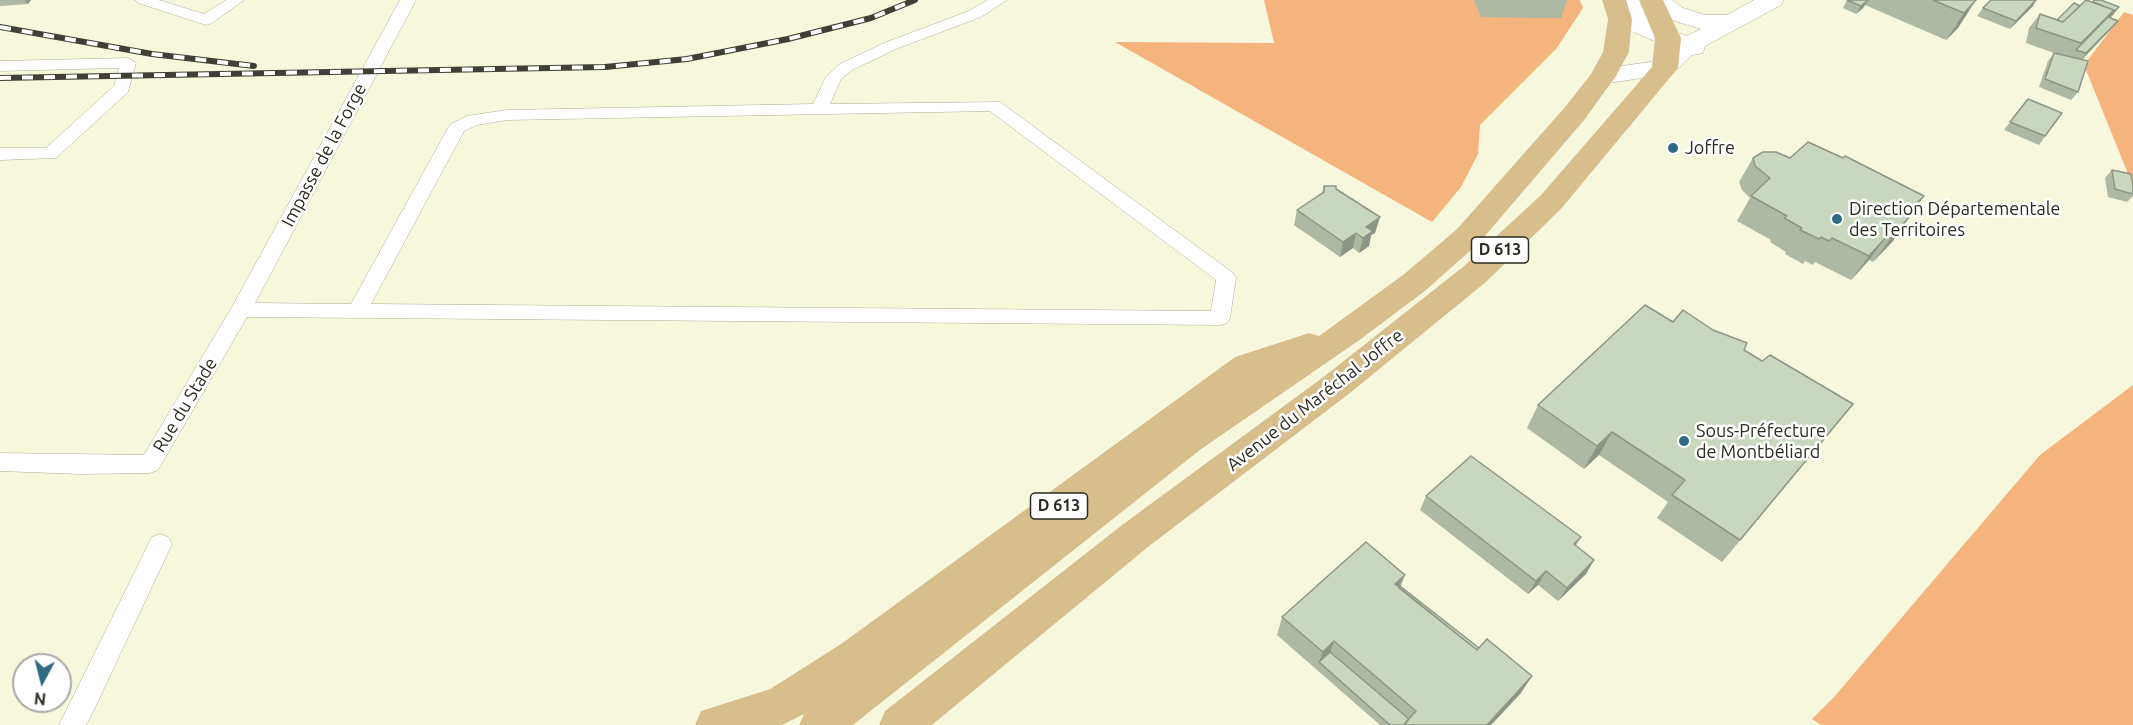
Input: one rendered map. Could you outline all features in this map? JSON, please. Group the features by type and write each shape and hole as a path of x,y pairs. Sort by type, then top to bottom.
{"main road":[{"name":"Avenue du Maréchal Joffre","path":"820,725 1188,440 1350,331 1414,283 1468,236 1575,112 1603,76 1616,52 1620,19 1614,0"},
{"path":"1651,0 1688,46"},
{"name":"Avenue du Maréchal Joffre","path":"900,725 1135,536 1338,384 1475,274 1551,202 1654,82"},
{"name":"D 613","path":"716,725 780,706 855,657 1247,366 1350,331"}],"street":[{"path":"1634,0 1640,26 1688,46"},
{"path":"1657,0 1674,14 1704,22 1731,22"},
{"name":"Avenue du Maréchal Joffre","path":"1654,82 1688,46 1772,0"},
{"name":"Avenue du Maréchal Joffre","path":"1654,82 1688,46 1778,0"},
{"name":"Avenue du Maréchal Joffre","path":"1603,76 1654,82"}],"lane":[{"path":"143,0 206,20 236,0"},
{"name":"Impasse de la Forge","path":"241,310 408,0"},
{"path":"819,109 834,77 846,67 890,46 975,14 999,0"},
{"path":"0,66 128,63 122,88 50,154 0,154"},
{"path":"241,310 357,312 1220,318 1226,278 994,106 507,115 473,120 457,128 357,312"},
{"name":"Rue du Stade","path":"0,462 81,465 150,464 241,310"},
{"path":"72,725 160,543"}],"shaded area":[{"path":"1264,0 1580,0 1583,8 1556,49 1480,125 1478,154 1461,187 1432,222 1115,42 1274,43"},
{"path":"2124,12 2133,15 2133,186 2084,65"},
{"path":"2133,385 2133,725 1821,725 1812,719 1835,696 2040,455"}],"building":[{"path":"1847,0 1868,0 1861,6"},
{"path":"1933,0 1976,0 1964,13"},
{"path":"1991,0 2036,0 2016,21 1983,8"},
{"path":"2086,0 2114,10 2081,43 2036,28 2040,14 2063,22"},
{"path":"2101,0 2119,7 2108,17 2114,10 2093,2"},
{"path":"2074,3 2080,6 2063,22 2057,20"},
{"path":"2108,17 2118,21 2086,53 2076,50"},
{"path":"2054,53 2088,61 2078,92 2045,79"},
{"path":"2028,99 2062,113 2045,136 2010,122"},
{"path":"1808,142 1843,158 1845,156 1924,196 1906,214 1910,216 1891,238 1887,236 1869,256 1832,238 1829,241 1821,237 1819,239 1800,230 1802,228 1784,218 1787,216 1751,196 1770,178 1755,166 1753,158 1763,152 1776,152 1790,158"},
{"path":"2112,170 2131,174 2133,194 2115,189"},
{"path":"1324,186 1336,186 1336,189 1380,217 1366,227 1373,231 1363,238 1356,233 1343,242 1297,210 1324,192"},
{"name":"Sous-Préfecture de Montbéliard","path":"1645,305 1673,322 1683,310 1713,330 1747,343 1744,350 1762,361 1770,355 1853,404 1740,540 1672,495 1685,480 1612,432 1597,446 1538,405"},
{"path":"1471,456 1581,537 1574,544 1594,560 1567,588 1546,571 1536,581 1426,496"},
{"path":"1366,542 1405,575 1395,584 1477,650 1487,639 1532,676 1487,725 1407,725 1405,723 1416,711 1334,641 1323,652 1282,617"},
{"path":"1400,586 1479,648 1477,650 1399,588"},
{"path":"1330,652 1409,719 1404,725 1390,725 1319,662"}],"railway":[{"path":"0,78 605,67 687,59 788,39 871,18 915,0"},
{"path":"0,27 152,54 254,66"}],"place":[{"name":"Joffre","path":"1673,148"},
{"name":"Direction Départementale des Territoires","path":"1837,219"},
{"name":"Sous-Préfecture de Montbéliard","path":"1684,441"}]}
